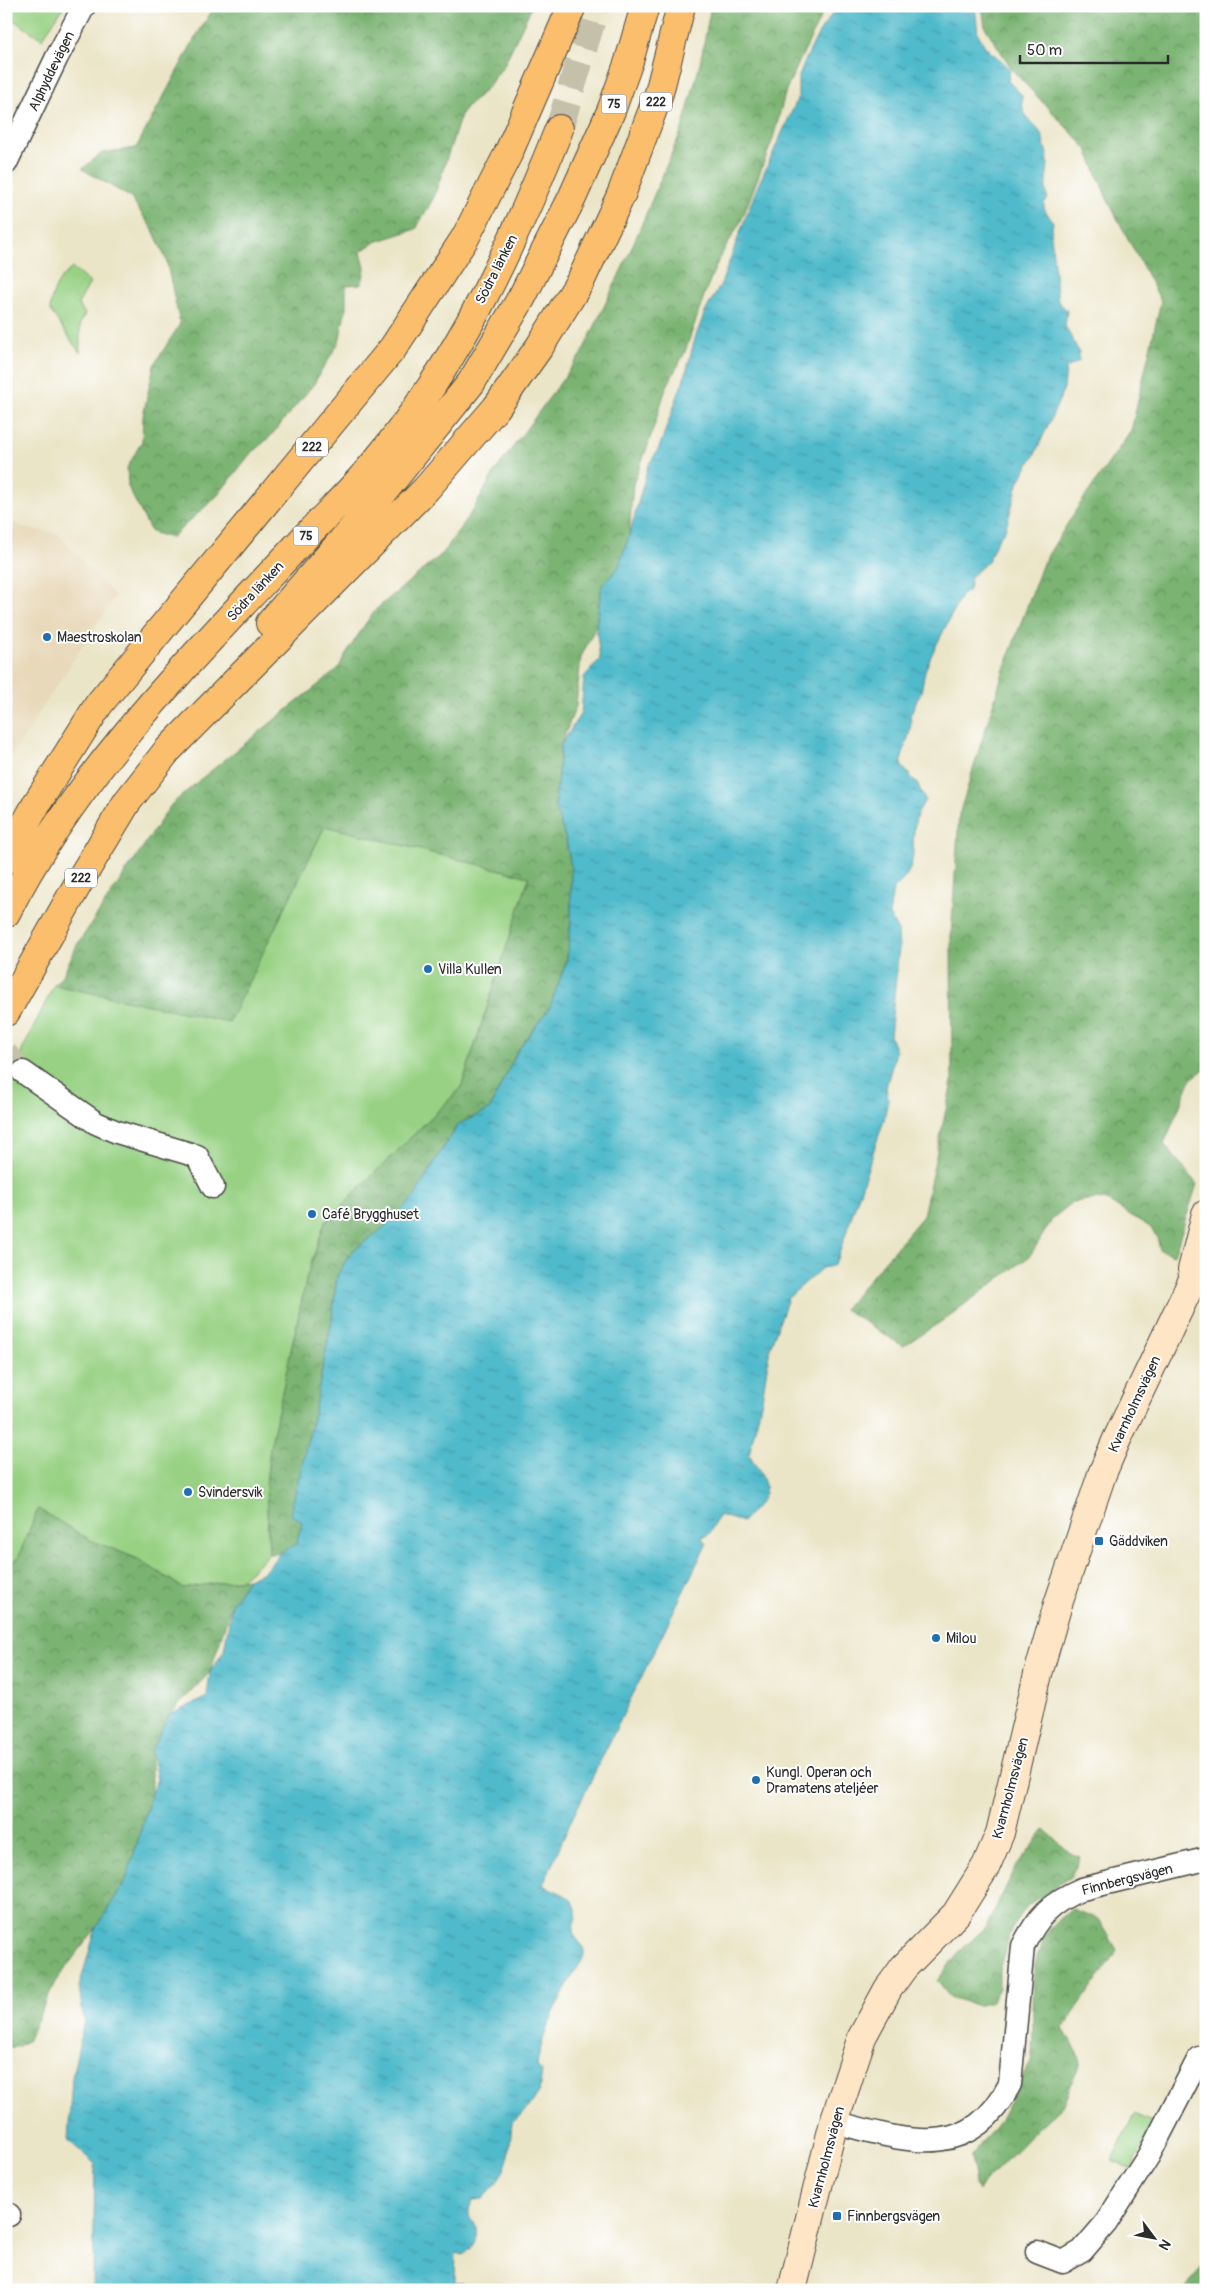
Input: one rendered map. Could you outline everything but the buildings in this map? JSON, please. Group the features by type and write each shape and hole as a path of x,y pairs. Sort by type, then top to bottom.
{"main road":[{"name":"222","path":"6,859 37,803 98,704 394,348 469,230 508,154 572,6"},
{"name":"75","path":"167,751 235,663 368,511 471,383 522,297 572,198 611,111 629,61 645,6"},
{"name":"222","path":"6,1012 122,810 167,751 426,489 496,408 540,346 581,280 622,195 659,93 680,6"},
{"name":"Södra länken","path":"6,913 48,840 101,767 152,703 378,459 419,404 449,357 498,269 533,194 559,129"}],"street":[{"name":"Alphyddevägen","path":"6,163 57,56 84,6"},
{"path":"23,1072 96,1123 117,1132 197,1156 213,1187"},
{"name":"Kvarnholmsvägen","path":"1186,1293 1206,1214"},
{"name":"Kvarnholmsvägen","path":"792,2290 834,2122 862,2037 888,1990 904,1967 956,1914 986,1866 1000,1833 1038,1674 1068,1570 1116,1439 1206,1252"},
{"name":"Finnbergsvägen","path":"834,2122 911,2140 931,2141 948,2139 970,2129 987,2118 1001,2102 1010,2084 1023,1946 1032,1927 1048,1908 1066,1896 1082,1889 1206,1859"},
{"path":"1037,2252 1063,2262 1082,2251 1106,2223 1149,2155 1199,2058 1206,2057"}],"shaded area":[{"name":"Maestroskolan","path":"6,521 28,529 57,533 115,596 6,764"}],"green space":[{"path":"6,6 64,6 42,39 6,15"},
{"path":"215,6 532,6 504,65 487,88 462,112 434,197 416,229 375,242 361,251 365,268 362,284 346,285 346,308 339,342 313,385 269,438 251,453 218,495 171,538 151,532 128,487 127,468 142,441 143,416 154,365 180,324 166,259 153,230 130,197 82,169 102,153 136,148 195,38"},
{"path":"711,6 823,6 823,12 786,90 773,139 741,221 719,259 706,290 685,352 666,388 647,448 633,484 629,536 618,568 602,585 596,626 581,657 576,706 561,745 555,807 566,840 571,866 571,920 567,960 550,1007 518,1050 489,1110 459,1124 437,1157 415,1196 382,1229 351,1252 337,1276 332,1320 311,1427 290,1514 302,1522 296,1544 280,1553 269,1554 266,1485 270,1448 307,1276 325,1222 461,1088 529,877 325,826 229,1022 54,985 64,973 77,945 171,805 338,669 374,611 443,553 476,505 494,473 582,353 629,254 682,129 700,64"},
{"path":"982,6 1206,6 1206,1068 1191,1079 1164,1144 1197,1184 1174,1255 1160,1250 1157,1237 1150,1227 1107,1201 1096,1199 1073,1202 1053,1218 1030,1256 945,1319 903,1346 844,1309 923,1216 952,1082 951,936 959,815 1004,669 1043,563 1076,510 1131,431 1161,301 1107,199 1087,149 1014,72 985,27"},
{"path":"72,268 90,283 78,304 85,314 80,322 80,353 50,310 56,286"},
{"path":"325,826 529,877 461,1088 325,1222 307,1276 270,1448 266,1485 269,1554 242,1579 183,1588 138,1559 90,1540 38,1509 17,1560 6,1564 6,1084 54,985 229,1021"},
{"path":"38,1509 90,1540 138,1559 183,1588 248,1579 232,1603 210,1672 169,1715 151,1751 151,1794 127,1878 96,1928 55,1982 28,2040 17,2047 6,2047 6,1564 17,1560"},
{"path":"1045,1830 1070,1853 1080,1857 1071,1877 1027,1906 1013,1926 999,1970 999,1988 992,2001 978,2006 950,1997 937,1981 957,1954 986,1927 1016,1867"},
{"path":"1072,1909 1099,1919 1117,1950 1063,2029 1078,2052 1081,2062 1062,2106 984,2183 979,2192 975,2185 971,2156 999,2122 1032,2059 1034,1967 1042,1941 1051,1927"},
{"path":"1134,2114 1154,2123 1132,2169 1112,2160"},
{"path":"1206,2262 1206,2290 1185,2290"}],"water":[{"path":"833,6 975,6 978,34 986,48 1010,68 1008,81 1022,95 1024,112 1043,139 1048,161 1046,185 1048,199 1044,203 1044,209 1053,222 1051,235 1058,302 1067,310 1065,326 1079,352 1079,361 1066,369 1064,388 1035,454 1019,481 1005,530 998,539 988,561 971,577 969,590 961,596 931,656 925,671 921,692 910,715 909,734 901,765 918,785 925,800 916,818 911,865 902,881 893,889 889,915 898,931 899,948 890,1036 896,1052 886,1087 888,1099 884,1120 838,1257 833,1266 822,1268 788,1298 770,1348 762,1400 749,1454 764,1483 764,1496 742,1522 719,1515 709,1534 701,1538 707,1543 571,1821 543,1885 566,1896 574,1903 576,1915 573,1930 575,1937 583,1947 584,1956 550,2020 537,2066 542,2072 539,2092 530,2106 512,2123 509,2155 505,2168 495,2186 483,2199 473,2200 470,2207 469,2215 475,2225 477,2234 472,2246 466,2253 463,2255 456,2253 455,2283 463,2283 462,2290 93,2290 95,2164 68,2140 72,2078 84,2021 79,1987 96,1928 127,1878 157,1779 151,1751 169,1715 207,1697 210,1672 224,1651 232,1603 248,1579 264,1572 280,1553 296,1544 302,1522 290,1514 311,1427 332,1320 337,1276 351,1252 382,1229 415,1196 437,1157 459,1124 489,1110 518,1050 550,1007 567,960 571,920 571,866 566,840 555,807 561,745 581,713 584,677 600,659 596,626 602,585 618,568 629,536 648,466 659,448 686,373 695,338 705,312 721,284 755,192 798,98 798,79 805,61 818,34 833,13"}],"tunnel":[{"path":"559,129 596,6"},
{"path":"6,1052 23,1072"}],"place":[{"name":"Maestroskolan","path":"47,637"},
{"name":"Villa Kullen","path":"428,969"},
{"name":"Café Brygghuset","path":"312,1214"},
{"name":"Svindersvik","path":"188,1492"},
{"name":"Gäddviken","path":"1099,1541"},
{"name":"Milou","path":"936,1638"},
{"name":"Kungl. Operan och Dramatens ateljéer","path":"756,1780"},
{"name":"Finnbergsvägen","path":"837,2216"}]}
